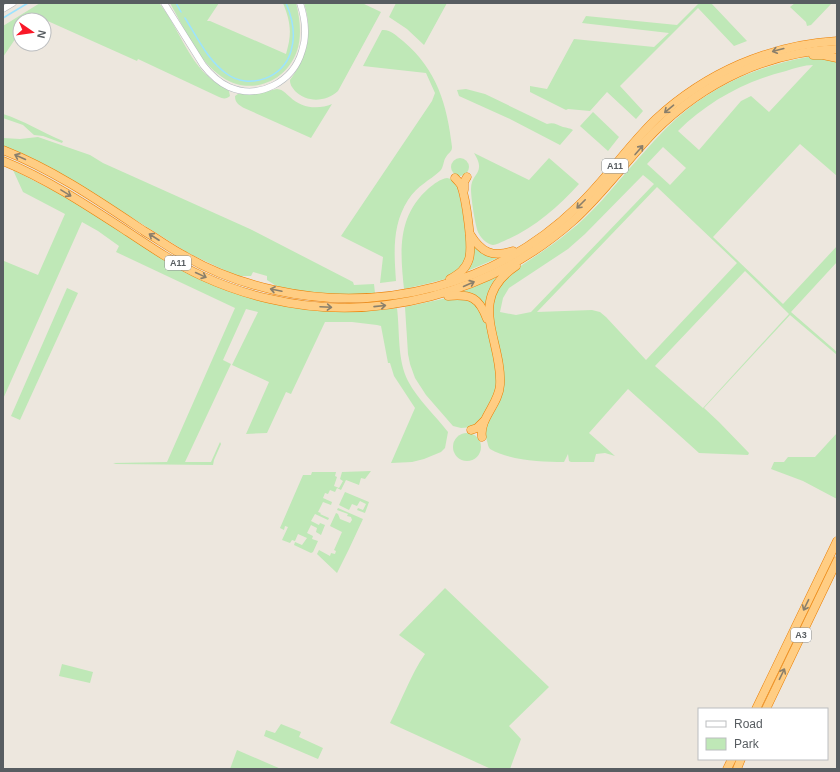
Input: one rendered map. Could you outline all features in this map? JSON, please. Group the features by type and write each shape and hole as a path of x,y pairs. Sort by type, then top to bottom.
{"highway":[{"path":"816,43 825,38 837,38"},
{"name":"A11","path":"3,161 32,174 84,204 174,261 201,275 249,294 293,304 341,308 385,306 432,292 496,264 528,246 575,210 656,120 694,89 729,68 753,58 780,50 816,43 837,41"},
{"name":"A11","path":"3,150 37,165 85,192 187,258 247,283 301,295 343,298 432,292 461,288 495,273 553,238 575,220 593,202 653,134 679,109 709,88 729,76 773,59 801,52 837,48"},
{"path":"773,59 784,60 816,54 837,58"},
{"path":"432,292 465,268 470,257 469,233 464,195 464,185 467,177"},
{"path":"455,178 461,185 464,195"},
{"path":"469,233 478,246 493,254 506,253 528,246"},
{"path":"490,326 490,305 497,284 505,275 541,250 553,238"},
{"path":"432,292 472,298 481,305 490,326 500,372 500,386 496,402 482,430 482,437"},
{"path":"471,430 477,428 487,418"},
{"name":"A3","path":"756,708 837,541"},
{"name":"A3","path":"766,708 837,560"},
{"path":"727,769 732,760"},
{"path":"737,769 742,760"}],"main road":[{"path":"3,9 13,3"},
{"path":"164,3 187,41 210,73 229,87 252,91 273,86 287,77 294,68 302,52 305,35 300,3"}],"green space":[{"path":"40,3 159,3 166,12 195,62 211,79 229,91 230,96 220,98 138,59 137,61 52,23 52,12 26,12"},
{"path":"170,3 219,3 207,21 286,54 290,28 283,3 296,3 300,27 300,39 297,51 291,63 283,72 274,79 263,84 252,86 240,85 229,81 218,74 203,59 191,41"},
{"path":"304,3 362,3 381,12 338,91 333,95 316,100 305,98 300,95 295,91 290,83 290,80 305,53 307,43 308,24"},
{"path":"396,3 447,3 424,45 407,29 389,17"},
{"path":"699,3 711,3 747,41 734,46 698,8 620,86 643,111 636,119 607,92 590,111 566,110 530,92 530,86 547,89 574,39 654,47 669,33 582,23 586,16 677,25"},
{"path":"795,3 832,3 811,25 807,26 806,22 790,7"},
{"path":"12,20 12,44 3,57 3,26"},
{"path":"382,30 396,35 415,52 432,76 447,116 452,149 447,155 441,169 436,175 416,191 408,200 403,209 399,219 395,239 396,281 380,283 383,257 341,236 432,101 435,93 426,73 363,66"},
{"path":"815,57 837,61 837,176 800,144 713,237 783,304 837,246 837,262 791,312 837,352 837,355 790,315 704,408 749,453 748,455 699,453 628,389 589,433 615,456 605,453 596,454 594,462 571,462 569,461 568,454 564,462 546,462 507,456 490,449 485,433 486,427 487,422 499,403 500,397 499,373 492,315 493,302 500,285 517,269 556,242 577,225 601,201 660,135 677,118 697,102 726,84 758,70 791,60","holes":["813,65 769,112 751,96 741,101 699,150 678,131 701,111 741,87 771,75","663,147 686,168 670,185 647,164","643,175 654,184 531,312 516,315 500,312 503,298 509,288 568,249 585,234","657,187 737,263 646,360 606,317 600,312 592,310 537,312","745,271 789,314 703,408 655,366"]},
{"path":"277,89 283,91 294,101 304,106 321,107 332,104 311,138 244,108 238,104 235,98 238,94 254,94"},
{"path":"466,89 485,94 547,124 554,124 573,130 560,145 510,119 459,96 457,90"},
{"path":"593,112 619,137 608,151 580,126"},
{"path":"3,114 63,141 62,143 43,136 34,135 23,125 3,118"},
{"path":"38,137 90,155 103,163 250,229 353,282 354,285 374,284 375,293 339,294 301,292 278,287 267,280 267,276 253,272 251,276 239,276 224,270 188,253 52,169 3,146 3,138 20,139"},
{"path":"474,153 529,180 549,158 579,184 554,209 535,224 515,236 493,245 484,241 480,236 472,205 472,183 479,169 478,160"},
{"path":"456,158 464,158 469,163 467,174 464,176 456,176 451,171 451,163"},
{"path":"13,170 64,196 216,286 261,301 305,309 350,311 397,308 400,355 404,373 417,395 448,432 445,448 441,452 424,459 412,462 391,463 415,408 394,376 390,363 388,363 381,326 352,322 325,322 291,394 286,392 267,433 246,434 269,382 232,365 258,312 246,309 223,360 231,364 185,462 211,462 220,442 221,444 213,465 113,463 167,462 235,308 116,252 119,246 82,222 3,399 4,261 38,275 65,214 23,192"},
{"path":"442,179 451,179 457,184 468,248 466,262 449,278 404,289 402,248 406,222 411,210 429,188"},
{"path":"473,244 500,257 465,272"},
{"path":"501,275 486,309 462,292"},
{"path":"67,288 78,293 20,420 11,416"},
{"path":"447,298 473,301 486,319 495,363 497,387 485,416 474,427 461,428 453,426 426,395 415,378 410,364 405,307"},
{"path":"467,433 477,437 481,447 477,457 467,461 457,457 453,447 457,437"},
{"path":"837,433 837,499 803,481 771,469 774,462 784,462 788,457 815,457"},
{"path":"371,471 365,479 361,478 359,485 346,480 341,490 337,488 335,492 330,490 328,494 325,493 323,498 332,502 331,505 323,502 318,512 329,518 328,520 315,514 311,521 319,525 320,523 325,525 321,535 316,532 317,528 311,525 307,533 313,536 312,539 318,541 313,552 311,553 294,545 295,542 302,545 307,538 298,534 295,541 292,540 290,543 282,540 288,527 285,526 284,530 280,528 303,475 311,475 312,472 336,472 335,476 337,477 334,486 339,488 343,481 340,479 342,472"},
{"path":"345,492 369,502 365,513 357,510 358,508 363,510 366,504 360,501 357,506 352,504 349,510 339,505"},
{"path":"338,508 363,519 337,573 317,554 319,550 330,556 331,553 335,554 336,551 334,550 342,532 330,526 336,513 340,519 350,523 352,520 351,517 347,516 348,514 337,510"},
{"path":"445,588 549,687 509,726 521,739 510,769 491,769 390,723 410,679 425,654 399,635"},
{"path":"62,664 93,672 90,683 59,676"},
{"path":"281,724 301,732 299,737 323,748 318,759 264,736 266,730 275,733"},
{"path":"237,750 281,769 230,769"}],"waterway":[{"path":"3,18 28,3"},
{"path":"176,3 181,12"},
{"path":"185,18 203,48 220,69 236,79 255,81 265,79 281,68 291,51 293,26 286,3"}]}
